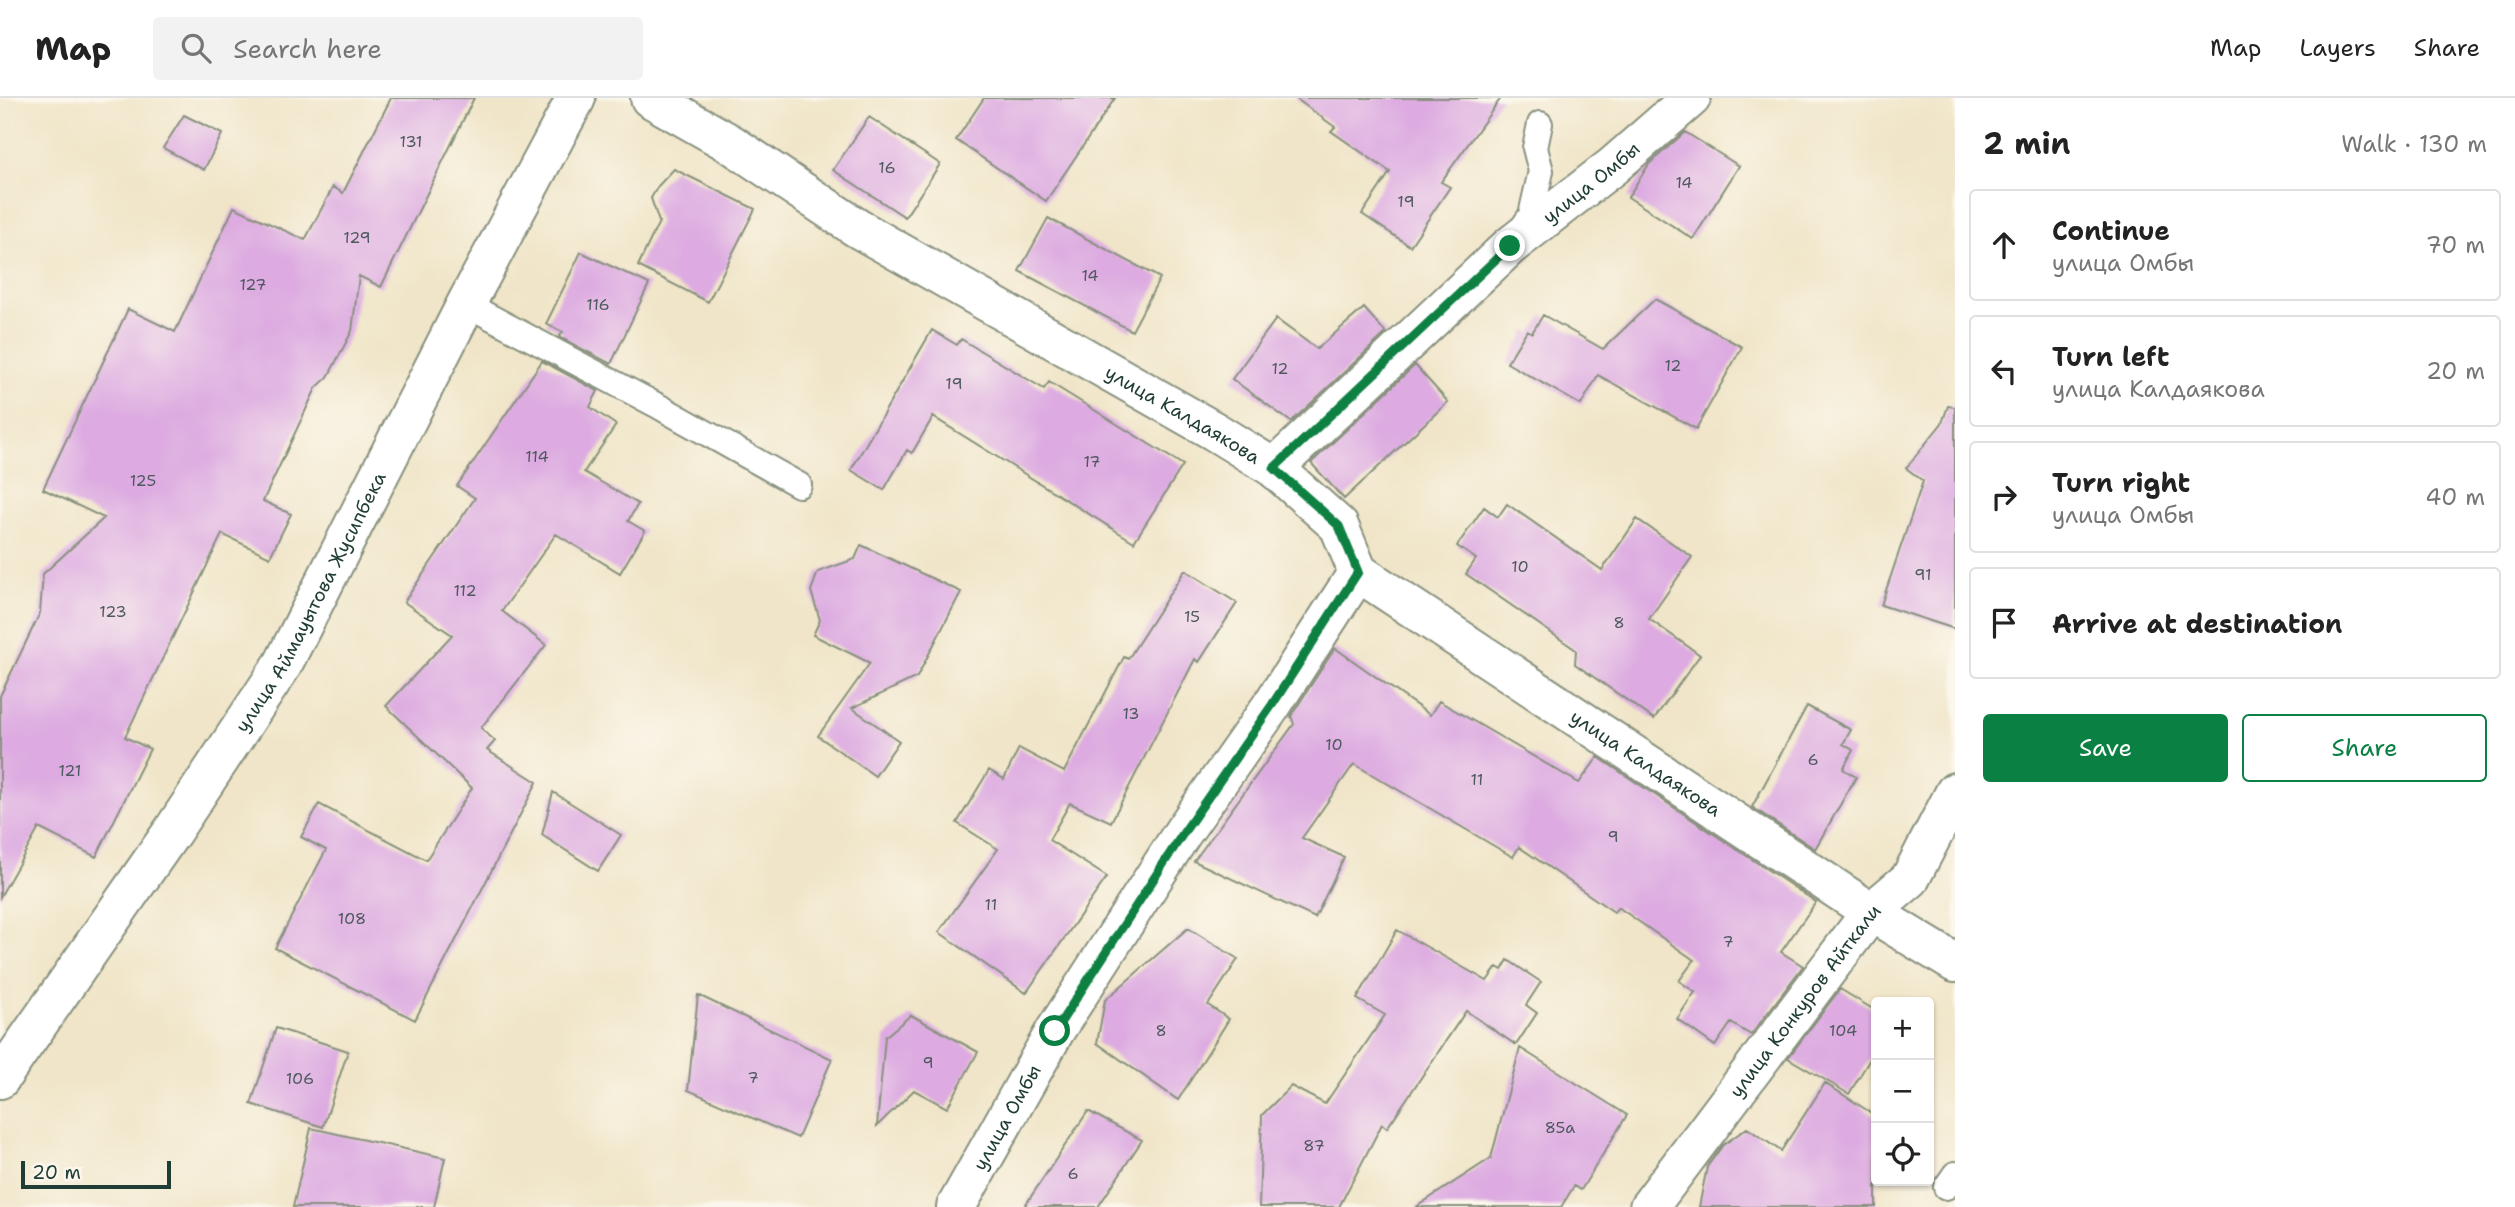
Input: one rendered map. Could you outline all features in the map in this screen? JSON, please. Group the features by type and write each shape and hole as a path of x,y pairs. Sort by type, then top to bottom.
{"street":[{"name":"улица Аймауытова Жусипбека","path":"0,1079 172,832 283,664 466,304 576,98"},
{"name":"улица Калдаякова","path":"650,98 731,144 857,228 1202,424 1274,468 1339,526 1358,572 1871,912 1955,963"},
{"name":"улица Омбы","path":"1274,468 1510,246 1613,166 1691,98"},
{"name":"улица Омбы","path":"956,1207 1055,1031 1358,572"},
{"name":"улица Конкуров Айткали","path":"1648,1207 1871,912 1910,879 1955,792"}],"lane":[{"path":"1510,246 1531,215 1541,171 1535,148 1540,124"},
{"path":"466,304 660,407 799,485"}],"building":[{"path":"391,98 474,98 381,287 359,276 352,331 328,377 316,388 263,501 291,514 270,557 222,534 125,737 150,749 96,857 39,828 0,897 0,696 40,613 43,574 104,518 43,489 128,309 175,332 234,207 305,240 333,187 343,193"},
{"path":"984,98 1115,98 1046,201 956,140"},
{"path":"1295,98 1501,98 1441,182 1450,187 1410,246 1362,214 1390,172 1331,131 1335,127"},
{"path":"184,115 222,134 204,170 163,148"},
{"path":"869,117 940,164 905,217 833,170"},
{"path":"1685,132 1739,166 1693,239 1628,197 1649,164"},
{"path":"674,169 755,209 708,302 638,266 659,222 651,198"},
{"path":"1048,218 1160,278 1132,331 1019,271"},
{"path":"581,252 649,284 611,364 559,337 563,332 546,324"},
{"path":"1655,299 1742,347 1696,429 1598,375 1581,405 1507,363 1527,330 1532,333 1543,315 1603,349"},
{"path":"1364,308 1386,333 1291,422 1232,379 1276,319 1317,349"},
{"path":"932,330 957,345 961,339 1044,389 1049,382 1183,465 1134,542 933,417 912,453 907,450 884,490 851,470"},
{"path":"542,361 598,391 590,407 616,425 584,472 638,504 628,521 645,531 620,573 556,534 502,611 546,645 481,728 495,741 487,750 537,782 415,1020 275,948 326,850 301,837 319,804 426,860 472,788 386,706 452,635 404,602 475,498 457,486"},
{"path":"1415,365 1448,402 1344,499 1311,463"},
{"path":"1948,406 1955,407 1955,629 1881,605 1923,481 1906,468 1942,423"},
{"path":"1507,504 1602,570 1637,519 1692,557 1649,619 1700,655 1654,719 1575,664 1576,650 1466,574 1476,559 1457,546 1484,507 1498,517"},
{"path":"861,545 961,592 917,677 852,708 899,741 875,776 818,736 870,663 813,635 820,620 811,591 818,572 855,559"},
{"path":"1185,570 1237,603 1199,662 1195,659 1111,822 1070,803 1049,840 1107,877 1026,993 939,932 998,849 957,823 989,770 1004,779 1019,748 1064,772 1124,657 1128,659"},
{"path":"1335,648 1430,715 1439,701 1579,783 1598,757 1816,902 1781,952 1803,966 1751,1035 1731,1023 1715,1046 1677,1019 1695,992 1679,981 1694,960 1618,907 1614,912 1519,847 1513,857 1354,764 1302,838 1344,857 1315,918 1194,861 1294,724 1291,716"},
{"path":"1807,706 1851,730 1843,744 1853,750 1843,769 1856,777 1815,849 1752,807"},
{"path":"553,792 621,835 598,871 542,835"},
{"path":"1188,928 1238,959 1208,1005 1229,1019 1178,1100 1097,1043 1105,1000"},
{"path":"1397,930 1487,981 1497,967 1502,970 1508,960 1541,982 1526,1005 1537,1013 1516,1045 1466,1011 1387,1128 1382,1124 1339,1207 1259,1207 1262,1115 1291,1086 1325,1104 1385,1015 1357,999"},
{"path":"1840,989 1871,1008 1871,1057 1849,1094 1788,1058"},
{"path":"698,995 832,1059 798,1138 688,1090"},
{"path":"911,1015 978,1052 947,1108 914,1090 877,1126 885,1037"},
{"path":"276,1028 348,1051 323,1127 251,1104"},
{"path":"1520,1048 1627,1115 1581,1190 1574,1186 1561,1207 1416,1207 1491,1158"},
{"path":"1825,1083 1871,1113 1871,1186 1876,1186 1876,1207 1699,1207 1707,1167 1723,1145 1747,1128 1781,1151"},
{"path":"1088,1111 1142,1140 1098,1207 1024,1207"},
{"path":"311,1128 445,1158 434,1207 293,1207"}],"route":[{"path":"1055,1031 1358,572 1339,526 1274,468 1510,246"}]}
